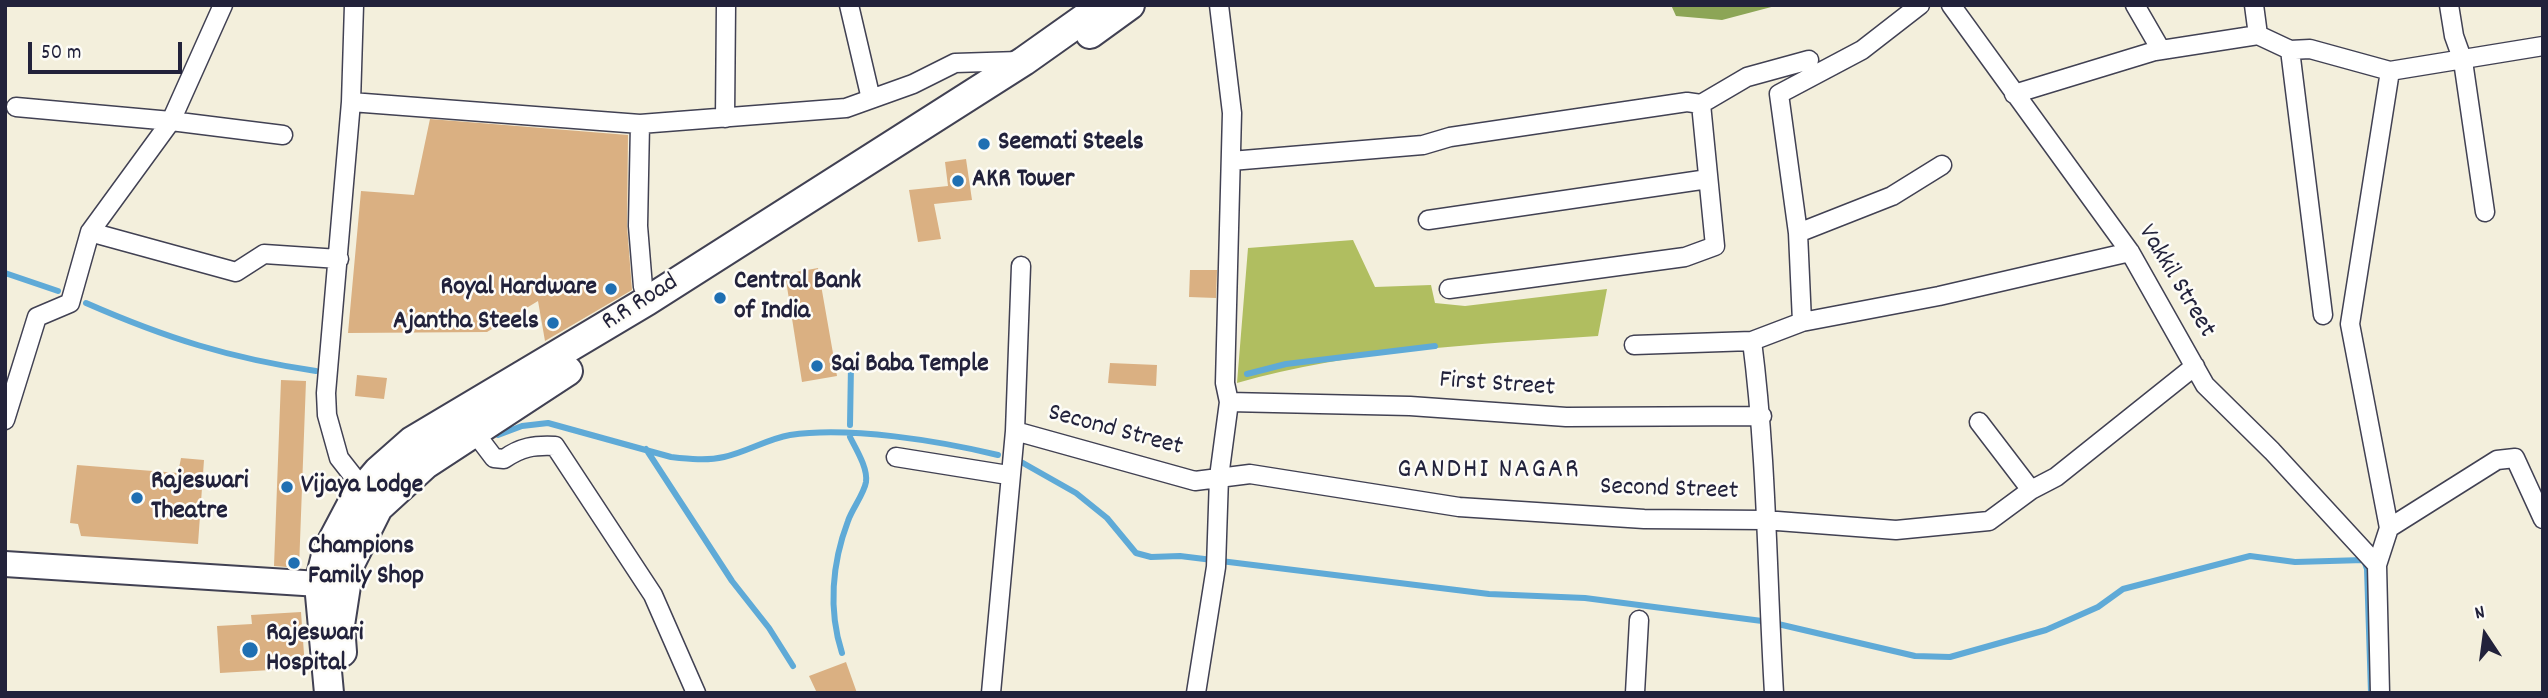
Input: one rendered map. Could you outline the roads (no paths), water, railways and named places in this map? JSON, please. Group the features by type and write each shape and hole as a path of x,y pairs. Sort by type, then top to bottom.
{"main road":[{"name":"R.R Road","path":"329,693 319,584 331,544 371,499 412,441 647,301 1024,61 1103,5"},
{"name":"R.R Road","path":"329,693 349,566 371,499 665,307 1054,59 1130,5"}],"street":[{"path":"5,420 37,317 70,303 90,232 170,121 223,5"},
{"path":"354,5 351,102 326,393 327,415 339,458 371,499"},
{"path":"725,118 726,5"},
{"path":"849,5 870,99"},
{"path":"1196,693 1217,555 1219,477 1230,402 1225,383 1232,113 1219,5"},
{"path":"1802,322 1798,233 1779,94 1862,50 1920,5"},
{"name":"Vakkil Street","path":"1951,5 2130,252 2205,385 2272,451 2377,565"},
{"path":"2135,5 2161,50"},
{"path":"2254,5 2258,35"},
{"path":"2449,5 2462,59 2485,212"},
{"path":"2014,93 2161,50 2258,35 2290,50 2311,49 2390,71 2543,46"},
{"path":"2290,50 2323,315"},
{"path":"351,102 640,124 846,108 913,84 955,63 1024,61"},
{"path":"1231,160 1423,145 1450,136 1674,103 1701,104 1747,77 1810,61"},
{"path":"2380,693 2377,565 2389,528 2350,324 2390,71"},
{"path":"1449,289 1685,257 1715,246 1701,104"},
{"path":"16,107 284,135"},
{"path":"640,124 638,226 643,287"},
{"path":"1798,233 1892,196 1942,164"},
{"path":"1428,220 1708,179"},
{"path":"90,232 236,272 264,254 339,260"},
{"path":"1634,345 1752,341 1802,322 1939,296 2130,252"},
{"path":"991,693 1008,475 1015,431 1021,266"},
{"path":"1752,341 1762,415 1764,520 1774,693"},
{"name":"Second Street","path":"1015,431 1195,481 1250,474 1459,507 1644,519 1764,520 1896,530 1989,521 2031,490 2056,477 2195,366"},
{"name":"First Street","path":"1230,402 1410,406 1566,417 1762,415"},
{"path":"1979,422 2031,490"},
{"path":"475,433 494,458 503,459 534,445 555,446 653,595 695,693"},
{"path":"896,457 1008,475"},
{"path":"2389,528 2497,460 2515,458 2543,519"},
{"path":"5,564 319,584"},
{"path":"1635,693 1639,620"}],"waterway":[{"path":"5,273 58,291"},
{"path":"86,303 143,327 198,345 255,360 316,371"},
{"path":"1247,374 1286,364 1435,346"},
{"path":"850,425 851,365"},
{"path":"498,435 522,426 548,423 671,457 705,459 732,455 790,435 839,432 922,440 998,455"},
{"path":"842,653 835,620 835,570 848,521 866,482 863,465 850,437"},
{"path":"646,449 732,581 769,628 793,666"},
{"path":"1023,463 1076,493 1107,518 1136,553 1151,557 1180,556 1489,594 1585,598 1762,621"},
{"path":"1778,624 1915,656 1950,657 2046,630 2098,607 2123,589 2250,556 2295,562 2364,560 2367,569 2371,693"}],"place":[{"name":"Seemati Steels","path":"984,144"},
{"name":"AKR Tower","path":"958,181"},
{"name":"Royal Hardware","path":"611,289"},
{"name":"Central Bank of India","path":"720,298"},
{"name":"Ajantha Steels","path":"553,323"},
{"name":"Sai Baba Temple","path":"817,366"},
{"name":"Vijaya Lodge","path":"287,487"},
{"name":"Rajeswari Theatre","path":"137,498"},
{"name":"Champions Family Shop","path":"294,563"},
{"name":"Rajeswari Hospital","path":"250,650"}],"district":[{"name":"GANDHI NAGAR","path":"1489,472"}]}
